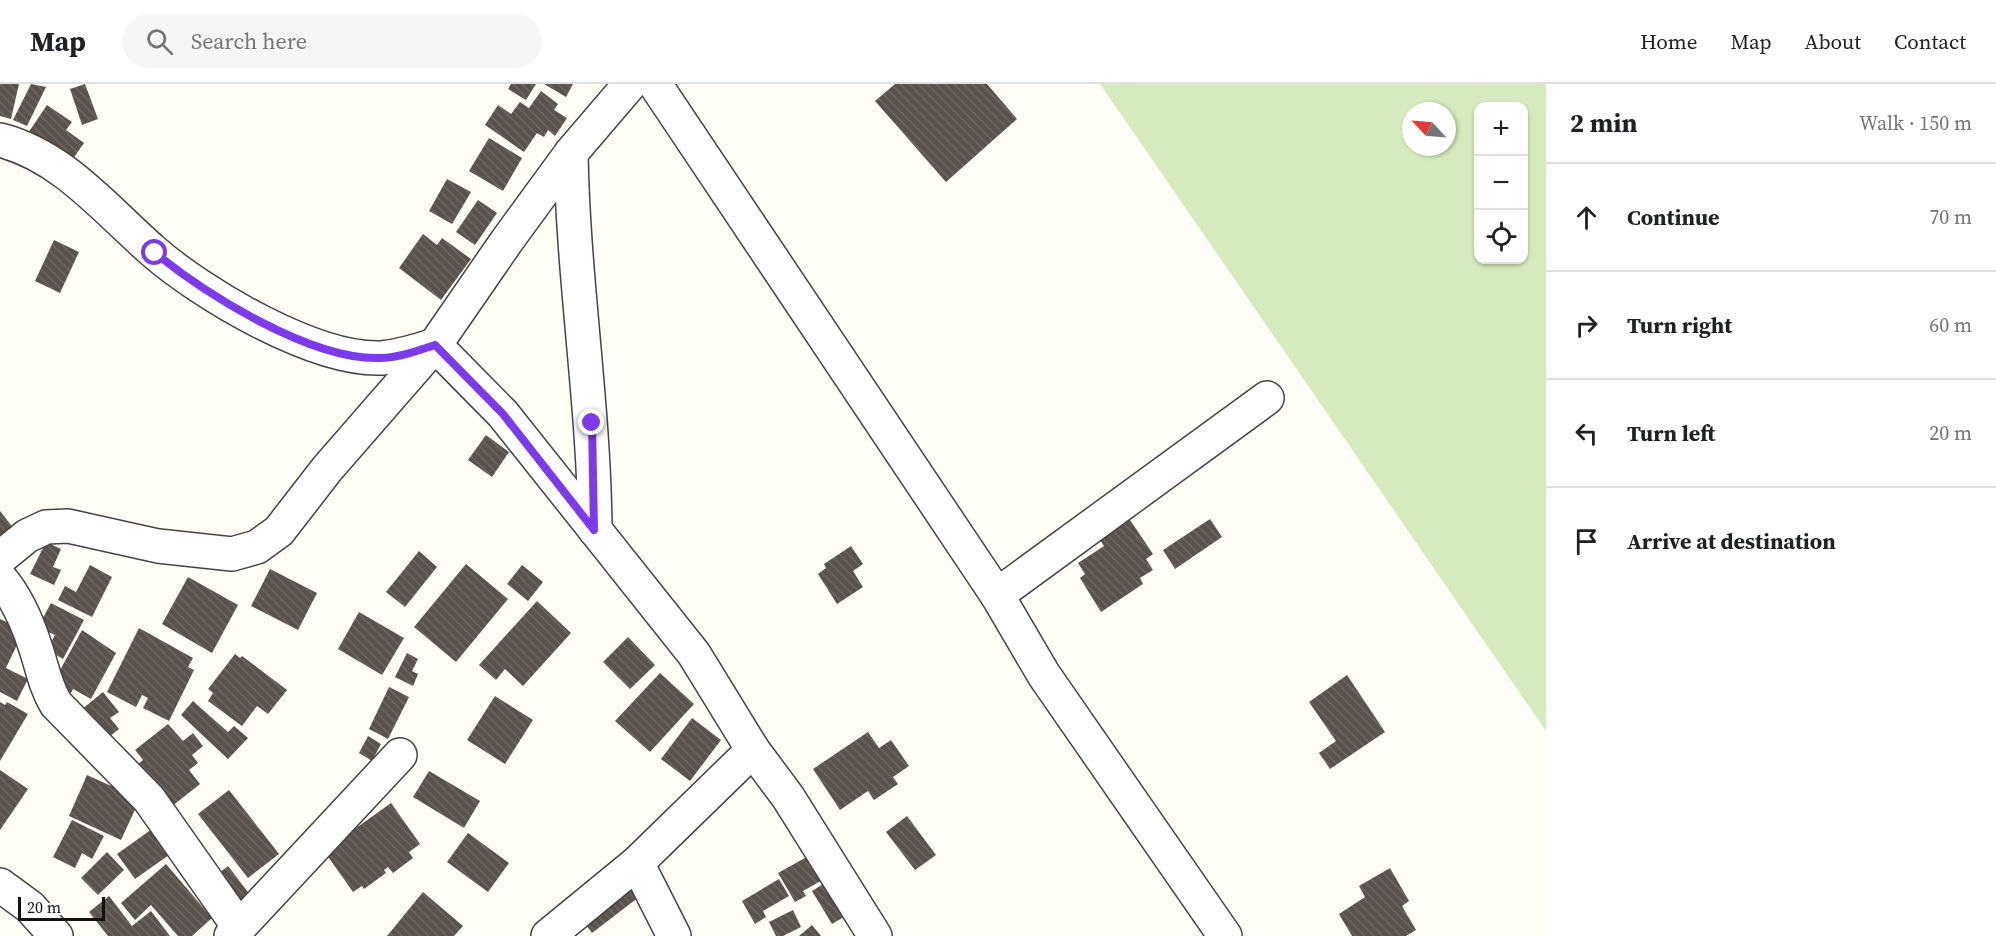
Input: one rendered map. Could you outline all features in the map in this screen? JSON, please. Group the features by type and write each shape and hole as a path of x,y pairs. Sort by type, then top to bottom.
{"street":[{"path":"0,558 27,536 46,527 69,526 198,552 232,555 257,547 279,531 327,469 435,345 571,153 630,84"},
{"path":"655,84 687,136 997,595 1044,675 1225,936"},
{"path":"0,140 31,149 59,167 185,278 254,319 316,345 351,355 380,358 409,354 435,345"},
{"path":"571,153 573,231 592,423 594,530"},
{"path":"435,345 503,414 694,654 753,750 788,797 875,936"},
{"path":"997,595 1267,398"},
{"path":"0,578 13,594 28,626 48,691 56,704 149,799 235,932 400,755"},
{"path":"548,936 637,863 753,750"},
{"path":"637,863 675,936"},
{"path":"0,885 30,907 57,936"}],"green space":[{"path":"1100,84 1546,84 1546,731"}],"building":[{"path":"0,84 19,84 11,119 0,116"},
{"path":"31,84 46,87 27,126 13,120"},
{"path":"85,84 98,119 82,125 70,89"},
{"path":"511,84 536,84 526,100 508,89"},
{"path":"544,84 573,84 566,97"},
{"path":"895,84 987,84 1017,119 946,182 875,101"},
{"path":"541,91 558,104 554,110 567,118 555,136 548,130 544,137 537,133 524,152 485,125 498,105 511,114 520,102 529,108"},
{"path":"47,105 72,122 66,130 84,143 68,166 26,136"},
{"path":"489,138 522,158 503,191 469,171"},
{"path":"447,179 471,192 452,224 429,211"},
{"path":"478,200 497,213 475,245 456,232"},
{"path":"423,234 437,245 442,238 471,259 441,300 399,268"},
{"path":"54,240 79,252 60,293 35,281"},
{"path":"486,435 509,452 492,477 468,460"},
{"path":"0,511 14,529 0,540"},
{"path":"1128,517 1153,554 1146,559 1153,570 1140,578 1143,584 1101,612 1080,578 1085,574 1078,563 1104,546 1098,537"},
{"path":"1210,519 1222,537 1175,569 1163,550"},
{"path":"46,542 61,549 53,567 61,570 54,585 30,574"},
{"path":"851,546 863,564 853,571 863,587 837,604 818,574 826,568 824,564"},
{"path":"419,551 437,567 405,607 386,592"},
{"path":"466,564 508,599 456,662 414,627"},
{"path":"90,565 112,577 92,617 58,600 65,586 76,592"},
{"path":"522,565 543,582 528,601 507,584"},
{"path":"270,569 317,593 298,630 251,606"},
{"path":"188,577 238,605 212,653 162,624"},
{"path":"537,601 571,633 523,686 505,669 496,680 479,665"},
{"path":"51,603 84,620 63,659 47,650 55,635 38,627"},
{"path":"359,612 404,638 382,675 338,649"},
{"path":"0,619 24,630 6,668 28,679 17,701 0,692"},
{"path":"139,628 193,658 188,667 194,670 169,721 143,708 148,698 142,695 136,707 107,692"},
{"path":"82,630 116,653 91,699 73,689 71,693 53,683"},
{"path":"628,637 655,665 630,689 603,662"},
{"path":"407,653 418,659 412,671 418,674 413,686 395,677"},
{"path":"235,654 240,658 242,656 287,690 268,714 257,706 242,726 208,701 213,693 208,689"},
{"path":"660,673 694,704 650,752 615,721"},
{"path":"1347,675 1385,732 1330,769 1319,753 1336,741 1309,702"},
{"path":"389,687 409,697 388,739 369,729"},
{"path":"103,692 119,712 110,718 119,729 105,740 81,710"},
{"path":"495,696 533,720 505,764 467,740"},
{"path":"193,701 228,732 234,726 248,738 228,759 181,715"},
{"path":"0,702 5,705 7,702 28,714 0,761"},
{"path":"692,718 721,740 690,781 661,759"},
{"path":"168,724 183,741 193,733 203,746 192,755 198,763 189,770 200,784 171,807 137,765 143,760 135,750"},
{"path":"868,732 879,748 891,740 909,766 893,777 898,784 874,800 868,791 840,810 813,769"},
{"path":"368,736 381,744 372,761 359,753"},
{"path":"0,770 28,789 0,830"},
{"path":"429,771 480,801 464,828 413,797"},
{"path":"87,775 140,799 121,840 69,816"},
{"path":"229,790 279,854 248,878 198,814"},
{"path":"391,803 420,844 409,852 413,858 393,873 388,867 384,870 386,873 364,889 362,886 353,892 324,851"},
{"path":"907,816 936,855 915,870 886,832"},
{"path":"72,820 104,836 92,859 82,853 75,868 53,857"},
{"path":"152,829 169,855 135,879 117,854"},
{"path":"468,833 509,863 488,892 447,862"},
{"path":"107,852 124,870 98,895 81,878"},
{"path":"812,854 826,878 803,891 806,896 795,902 778,873"},
{"path":"166,864 212,918 192,936 178,936 151,905 135,920 121,903"},
{"path":"228,866 251,896 237,907 214,877"},
{"path":"1390,868 1409,901 1402,906 1416,930 1406,936 1352,936 1339,914 1365,897 1359,886"},
{"path":"779,879 789,896 763,911 766,917 755,924 742,901"},
{"path":"627,881 639,897 592,933 580,917"},
{"path":"828,881 849,914 832,924 812,891"},
{"path":"423,892 463,926 454,936 387,936"},
{"path":"109,896 132,926 151,911 170,936 108,936 89,912"},
{"path":"793,910 801,927 783,936 776,936 769,922"},
{"path":"812,925 821,936 799,936"}],"route":[{"path":"155,253 185,278 254,319 316,345 351,355 380,358 409,354 435,345 503,414 594,530 592,423"}]}
